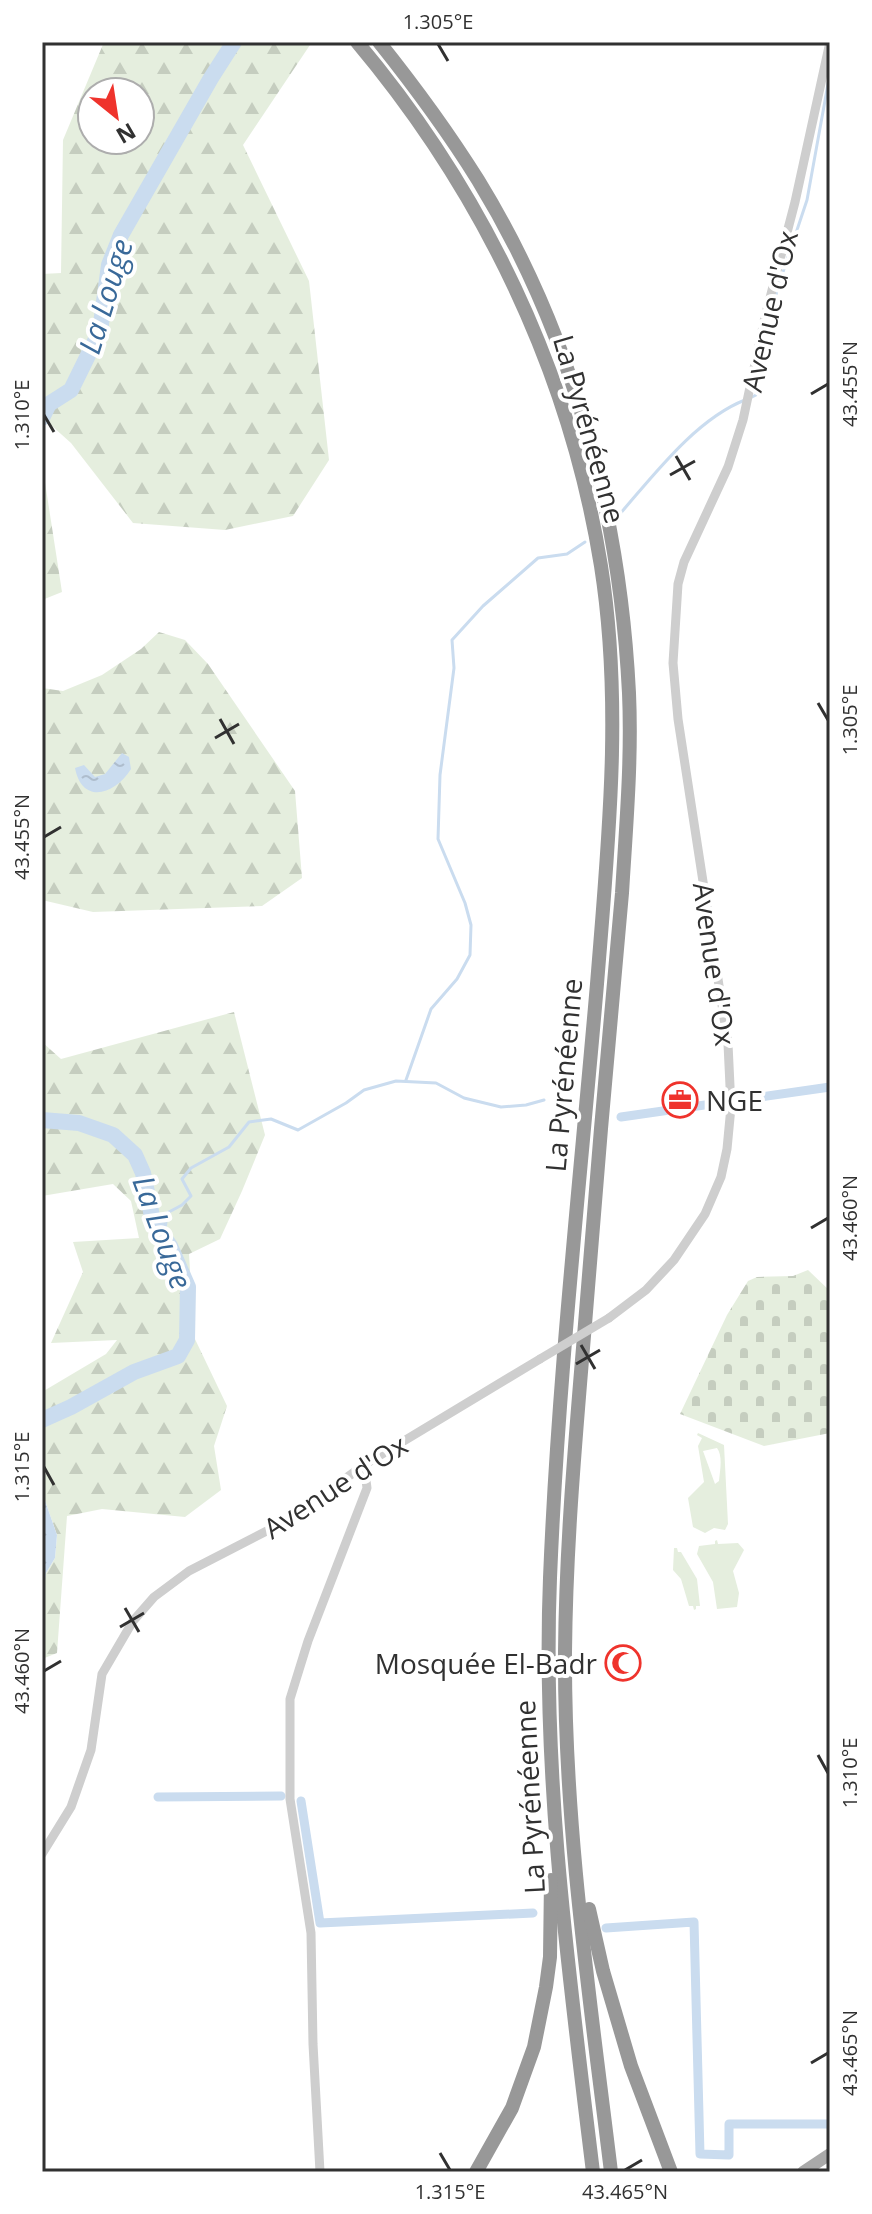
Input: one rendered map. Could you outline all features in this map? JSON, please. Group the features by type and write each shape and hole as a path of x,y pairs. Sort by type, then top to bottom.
{"highway":[{"name":"La Pyrénéenne","path":"357,42 400,96 463,188 521,298 541,345 577,455 601,568 608,625 612,695 610,821 560,1417 550,1578 549,1738 557,1856 593,2172"},
{"name":"La Pyrénéenne","path":"379,42 446,130 479,182 506,230 556,340 589,435 607,507 624,622 629,760 622,893 583,1339 567,1578 566,1738 570,1810 611,2172"},
{"path":"570,1810 578,1817 591,1924 603,1971 631,2066 671,2172"},
{"path":"476,2172 512,2108 534,2047 550,1957 551,1880 557,1856"}],"main road":[{"path":"803,2172 830,2154"}],"street":[{"name":"Avenue d'Ox","path":"42,1854 71,1807 91,1750 102,1674 133,1621 154,1597 189,1571 290,1519 364,1465 609,1318 646,1290 674,1260 705,1214 721,1177 727,1149 731,1095 728,1044 678,719 673,663 678,584 684,562 728,467 746,409 830,42"},
{"path":"320,2172 311,1933 290,1799 290,1699 308,1641 367,1488 364,1465"}],"green space":[{"path":"104,42 312,42 243,145 309,281 329,460 293,516 225,530 133,523 71,443 42,417 42,274 61,273 63,140 76,109 76,156 156,156 156,76 90,76"},
{"path":"42,463 62,592 42,600"},
{"path":"159,632 185,640 208,664 295,791 302,878 262,906 93,912 42,900 42,688 63,691 102,675 141,649"},
{"path":"234,1012 265,1135 220,1239 189,1254 194,1337 227,1406 214,1446 221,1490 185,1517 102,1509 67,1516 57,1653 42,1659 43,1590 46,1573 55,1558 57,1535 42,1492 42,1392 106,1354 117,1340 51,1343 83,1272 73,1242 139,1238 131,1201 113,1184 42,1196 42,1042 61,1059"},
{"path":"808,1270 830,1291 830,1433 764,1446 680,1414 727,1315 748,1281 757,1277 793,1276"},
{"path":"697,1435 724,1445 728,1524 725,1530 714,1528 705,1533 693,1527 688,1498 704,1482 698,1446 702,1438","holes":["717,1448 719,1481 715,1484 703,1451"]},
{"path":"717,1540 718,1544 738,1543 744,1550 733,1571 739,1593 737,1607 717,1609 713,1582 697,1554 699,1546 715,1544"},
{"path":"674,1548 681,1552 697,1579 700,1606 694,1610 693,1606 689,1606 681,1579 673,1570"}],"water":[{"path":"122,753 129,757 131,769 124,778 100,792 84,787 75,768 84,765 95,777 105,774"},
{"path":"42,1492 57,1535 55,1558 46,1573 42,1603"}],"waterway":[{"name":"La Louge","path":"42,418 49,404 71,390 100,331 109,265 121,235 234,42"},
{"path":"752,397 756,395 777,290 807,200 830,73"},
{"path":"619,515 693,434 709,420 745,400"},
{"path":"406,1080 431,1009 457,979 470,955 471,925 465,903 438,839 440,775 454,668 452,640 483,606 538,558 567,554 585,542"},
{"path":"164,1238 167,1213 191,1196 182,1179 191,1168 229,1147 249,1122 271,1119 298,1130 364,1090 396,1081 436,1083 464,1098 501,1107 544,1100"},
{"path":"621,1117 830,1087"},
{"name":"La Louge","path":"42,1120 79,1123 113,1135 135,1155 143,1173 153,1221 170,1246 188,1287 187,1340 178,1356 134,1372 42,1420"},
{"path":"158,1797 281,1796"},
{"path":"301,1801 320,1923 533,1913"},
{"path":"606,1928 694,1922 700,2154 729,2155 729,2124 830,2124"}],"place":[{"name":"NGE","path":"680,1100"},
{"name":"Mosquée El-Badr","path":"623,1663"}]}
